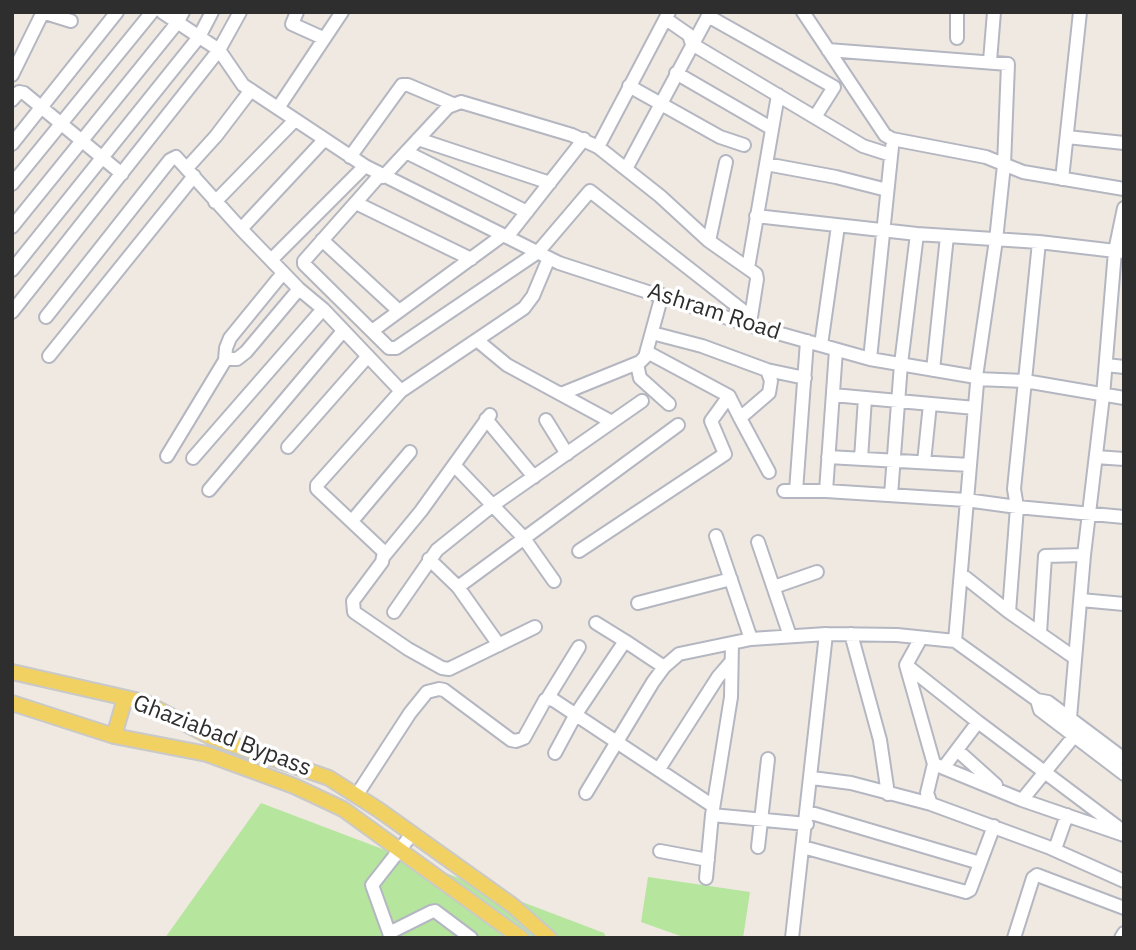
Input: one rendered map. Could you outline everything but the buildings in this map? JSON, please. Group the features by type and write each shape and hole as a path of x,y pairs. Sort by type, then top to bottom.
{"main road":[{"name":"Ghaziabad Bypass","path":"12,672 144,702 211,737 329,778 512,905 549,938"},
{"path":"114,736 125,698"},
{"name":"Ghaziabad Bypass","path":"12,703 114,736 207,754 295,786 343,809 521,938"}],"street":[{"path":"12,75 43,12 71,21"},
{"path":"12,144 117,12"},
{"path":"12,184 152,12"},
{"name":"Ashram Road","path":"162,12 180,18 199,37 219,50 243,85 350,157 382,176 544,255 870,359 976,378 1025,381 1124,398"},
{"path":"12,270 199,37 212,12"},
{"path":"12,312 219,50 240,12"},
{"path":"297,12 292,24 323,38"},
{"path":"803,12 889,137 891,155 870,359"},
{"path":"957,12 957,38"},
{"path":"990,61 994,12"},
{"path":"1062,179 1080,12"},
{"path":"278,108 336,14"},
{"path":"598,147 668,15 689,35 692,44 863,146 891,155"},
{"path":"626,169 708,16 834,87 815,117"},
{"path":"12,227 180,18"},
{"path":"828,50 1004,62 1008,67 1003,165 996,240 976,378 955,641"},
{"path":"676,73 771,128"},
{"path":"350,157 402,85 453,104 466,102 584,139 626,169 709,241 757,277 750,321"},
{"path":"629,86 720,137 744,145"},
{"path":"49,356 251,90"},
{"path":"12,100 19,92 24,93 122,174"},
{"path":"748,268 778,95"},
{"path":"453,104 356,203 306,258 304,264 392,348 544,255"},
{"path":"215,202 295,120"},
{"path":"889,137 986,157 1023,172 1124,189"},
{"path":"1067,137 1124,143"},
{"path":"418,139 550,183"},
{"path":"372,331 505,236 584,139"},
{"path":"241,229 324,140"},
{"path":"406,152 527,212"},
{"path":"46,317 170,160 176,157 215,202 401,391"},
{"path":"709,241 726,162"},
{"path":"766,164 887,190"},
{"path":"271,260 365,166"},
{"path":"384,556 379,546 317,489 318,483 401,391 478,341 529,303 544,255 590,191 750,321"},
{"path":"356,203 471,259"},
{"path":"1124,208 1067,722 1075,735 1124,774"},
{"path":"756,216 917,234 1039,242 1119,251"},
{"path":"821,345 838,226"},
{"path":"891,495 901,364 917,234"},
{"path":"933,370 947,236"},
{"path":"323,240 400,311"},
{"path":"1009,612 1017,507 1014,489 1039,242"},
{"path":"167,456 225,360 230,338 283,272"},
{"path":"225,360 237,359 246,352 299,289"},
{"path":"561,394 637,364 647,352 663,295"},
{"path":"193,458 323,309"},
{"path":"209,490 343,331"},
{"path":"652,333 702,346 767,370 805,378"},
{"path":"478,341 507,365 612,422"},
{"path":"807,341 805,378 790,491 966,500 1124,517"},
{"path":"826,491 836,350"},
{"path":"647,352 729,396 769,472"},
{"path":"288,447 368,356"},
{"path":"637,364 639,378 669,404"},
{"path":"1106,365 1124,367"},
{"path":"740,418 769,393 771,381 767,370"},
{"path":"833,395 975,408"},
{"path":"579,551 725,454 711,421 729,396"},
{"path":"861,459 865,398"},
{"path":"394,612 429,559 493,505 642,401"},
{"path":"924,463 930,404"},
{"path":"534,477 488,417 353,601 354,612 408,649 442,668 449,669 535,627"},
{"path":"546,420 567,454"},
{"path":"458,587 678,425"},
{"path":"352,521 410,452"},
{"path":"828,457 970,465"},
{"path":"1096,457 1124,460"},
{"path":"454,465 523,537 554,580"},
{"path":"716,536 751,639"},
{"path":"758,542 790,636"},
{"path":"1040,633 1045,555 1084,555"},
{"path":"429,559 458,587 499,645"},
{"path":"774,587 817,572"},
{"path":"961,574 1009,612 1075,658"},
{"path":"638,603 731,579"},
{"path":"1080,600 1124,604"},
{"path":"596,623 664,667"},
{"path":"792,938 826,634"},
{"path":"851,634 880,740 888,794"},
{"path":"586,793 664,667 679,654 751,639 790,636 851,634 955,641 1037,701 1040,710 1067,722 1124,759"},
{"path":"921,638 906,665 939,765 1022,800 1124,833"},
{"path":"555,752 576,714 625,641"},
{"path":"706,878 712,810 731,697 732,643"},
{"path":"356,796 410,713 427,692 433,689 444,690 516,741 524,738 579,647"},
{"path":"659,769 718,677 731,663"},
{"path":"906,665 1124,833"},
{"path":"444,690 449,669"},
{"path":"547,699 552,699 659,769 712,810 761,820 807,818 980,863"},
{"path":"931,804 927,793 939,765 957,750 978,722"},
{"path":"1022,800 1075,735"},
{"path":"957,750 1005,793"},
{"path":"758,847 768,759"},
{"path":"812,778 850,783 931,804 1055,849 1124,881"},
{"path":"1055,849 1067,815"},
{"path":"803,847 964,892 970,890 994,826"},
{"path":"412,834 372,885 390,935 435,911 471,938"},
{"path":"660,851 708,860"},
{"path":"1014,938 1033,878 1037,875 1124,908"},
{"path":"1121,938 1124,933"}],"green space":[{"path":"261,803 604,933 606,938 165,938"},
{"path":"648,877 750,892 743,938 686,938 641,922"}]}
